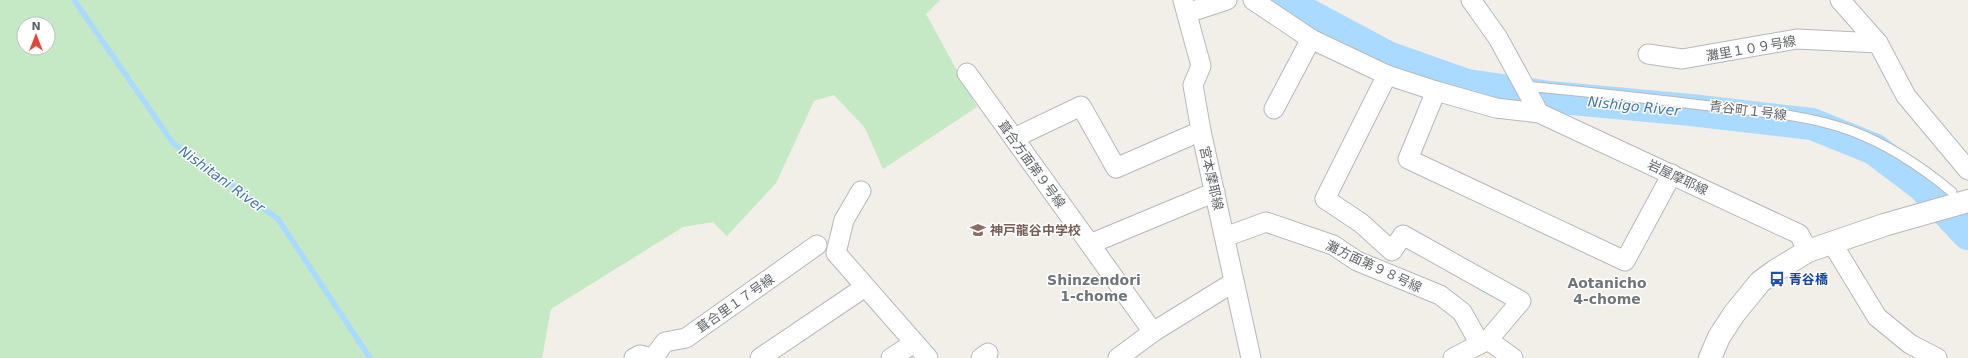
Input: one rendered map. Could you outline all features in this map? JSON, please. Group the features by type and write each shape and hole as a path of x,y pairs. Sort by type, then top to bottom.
{"street":[{"path":"1185,6 1227,0"},
{"name":"岩屋摩耶線","path":"1253,0 1312,39 1387,75 1496,108 1537,110 1799,234 1808,251"},
{"path":"1471,0 1498,38 1537,110"},
{"path":"1840,0 1878,43 1906,96 1968,170"},
{"name":"宮本摩耶線","path":"1185,6 1201,66 1193,85 1201,131 1251,358"},
{"path":"1274,109 1312,39"},
{"name":"灘里１０９号線","path":"1648,54 1682,59 1797,39 1878,43"},
{"name":"葺合方面第９号線","path":"968,73 1153,332"},
{"path":"1387,75 1325,200 1361,223 1392,251 1403,235 1521,301 1484,342 1453,358"},
{"path":"1436,91 1408,159 1626,261 1672,174"},
{"path":"1014,138 1081,106 1116,168 1201,131"},
{"path":"861,191 844,220 836,253 928,358"},
{"path":"1090,244 1215,192"},
{"path":"1710,358 1719,337 1734,314 1760,282 1808,251 1884,225 1926,214 1961,199"},
{"name":"灘方面第９８号線","path":"1225,237 1266,222 1333,245 1357,261 1440,296 1462,312 1484,342 1513,358"},
{"path":"1832,243 1877,317 1910,344 1937,358"},
{"name":"葺合里１７号線","path":"652,358 665,342 686,338 817,245"},
{"path":"1118,358 1153,332 1234,282"},
{"path":"760,358 865,287"},
{"path":"891,358 914,343"},
{"path":"634,358 640,355 652,358"}],"lane":[{"name":"青谷町１号線","path":"1525,86 1776,113 1824,122 1852,131 1881,144 1921,168 1961,199"}],"green space":[{"path":"0,0 940,0 926,14 977,107 883,169 865,128 834,95 814,101 776,183 727,236 713,222 683,227 551,309 542,358 0,358"}],"waterway":[{"name":"Nishitani River","path":"74,0 173,143 278,219 370,358"},
{"name":"Nishigo River","path":"1281,0 1388,57 1467,85 1550,97 1691,110 1812,124 1874,149 1923,186 1968,234"}],"place":[{"name":"神戸龍谷中学校","path":"978,230"},
{"name":"青谷橋","path":"1777,279"}],"district":[{"name":"Shinzendori 1-chome","path":"1094,288"},
{"name":"Aotanicho 4-chome","path":"1607,292"}]}
